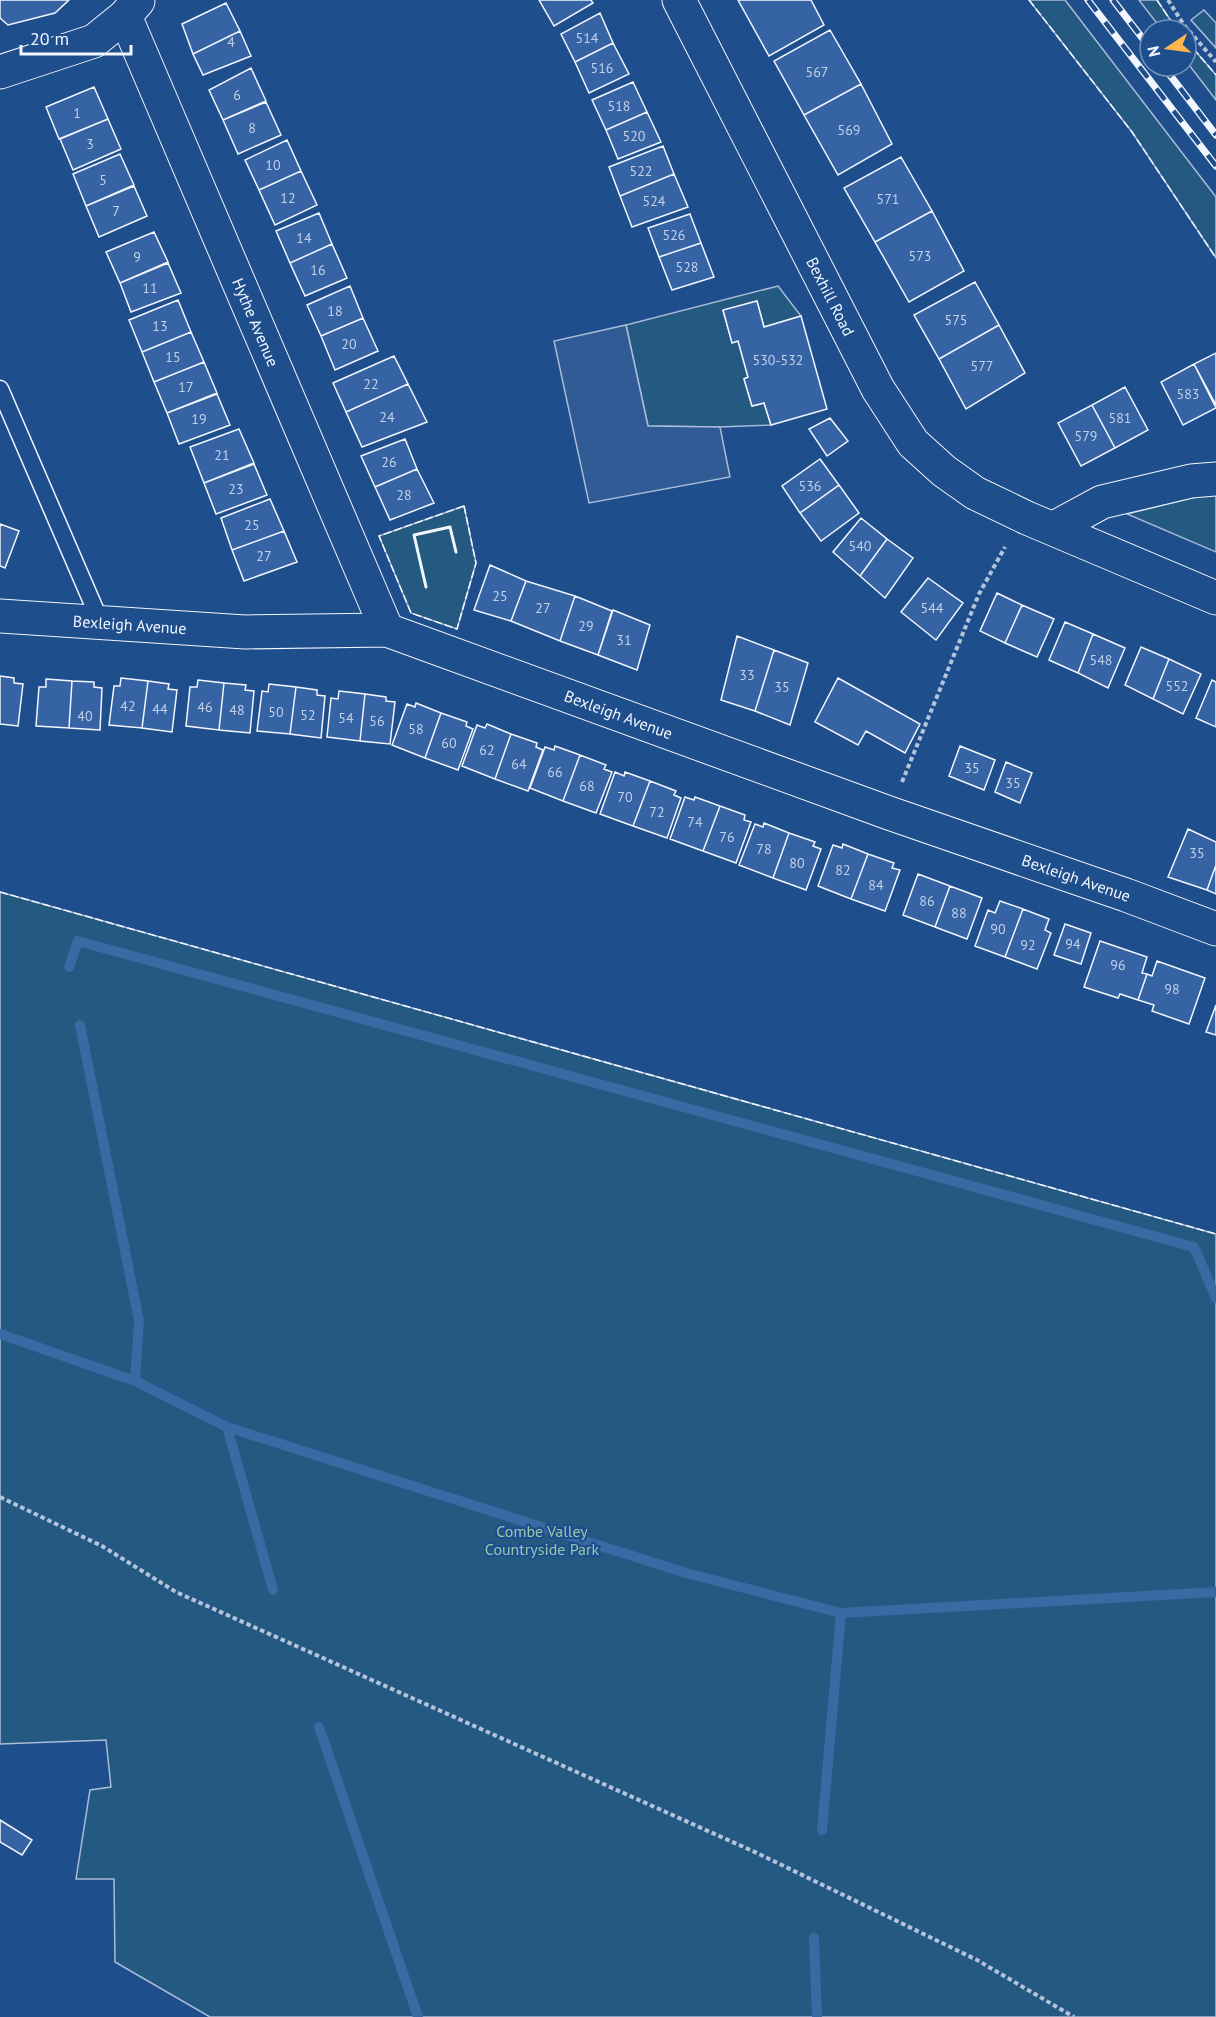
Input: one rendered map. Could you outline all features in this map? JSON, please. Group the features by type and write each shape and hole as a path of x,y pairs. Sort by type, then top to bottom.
{"main road":[{"name":"Bexhill Road","path":"679,0 878,389 913,443 944,471 975,493 1216,598"},
{"path":"0,72 94,41 132,8"},
{"name":"Hythe Avenue","path":"132,8 387,630"},
{"path":"1040,523 1102,502 1191,481 1216,479"},
{"name":"Bexleigh Avenue","path":"0,616 245,632 387,630 889,813 1126,895 1216,929"}],"lane":[{"path":"0,389 101,623"}],"path":[{"path":"1168,0 1184,25 1216,62"},
{"path":"889,813 979,594 1001,552 1040,523"},
{"path":"0,1497 102,1546 176,1592 757,1853 976,1960 1074,2017"}],"green space":[{"path":"1029,0 1065,0 1216,197 1216,258 1132,132"},
{"path":"1139,0 1157,0 1169,18 1153,18"},
{"path":"1204,10 1216,23 1216,48 1198,28 1198,18 1194,18"},
{"path":"1198,54 1216,75 1216,100 1198,77"},
{"path":"778,286 801,316 764,327 757,301 723,311 732,342 738,341 748,377 744,379 752,406 764,403 771,425 648,426 626,325"},
{"path":"1216,493 1216,552 1127,514 1196,497"},
{"path":"464,506 476,563 457,629 411,613 379,536"},
{"name":"Combe Valley Countryside Park","path":"0,892 1216,1234 1216,2017 210,2017 115,1962 114,1879 76,1879 90,1790 111,1787 106,1740 0,1744"}],"shaded area":[{"path":"626,325 648,426 720,427 730,477 589,503 554,341"}],"building":[{"path":"0,0 69,0 55,13 8,25 0,18"},
{"path":"539,0 591,0 593,3 554,26"},
{"path":"738,0 811,0 824,25 769,56"},
{"path":"226,3 240,31 193,54 182,24"},
{"path":"600,13 613,43 575,62 561,34"},
{"path":"830,30 861,84 804,115 774,61"},
{"path":"240,31 251,56 203,75 193,54"},
{"path":"613,43 629,74 589,93 575,62"},
{"path":"251,68 266,101 223,120 209,90"},
{"path":"633,82 647,112 606,130 592,100"},
{"path":"861,84 892,144 838,175 804,115"},
{"path":"94,87 108,119 59,139 46,107"},
{"path":"266,102 281,135 238,154 223,120"},
{"path":"647,112 661,142 618,159 606,130"},
{"path":"108,119 121,149 73,170 60,139"},
{"path":"287,140 301,171 259,190 245,160"},
{"path":"663,146 674,174 620,196 609,167"},
{"path":"120,154 134,185 86,206 73,174"},
{"path":"901,157 932,211 875,242 844,188"},
{"path":"301,171 317,205 275,225 259,190"},
{"path":"674,174 688,207 632,227 620,196"},
{"path":"134,186 147,216 99,237 86,206"},
{"path":"932,211 964,271 909,302 875,242"},
{"path":"319,213 332,244 290,263 276,231"},
{"path":"690,214 701,243 659,257 648,228"},
{"path":"154,232 168,262 120,283 106,252"},
{"path":"701,243 714,277 672,290 659,257"},
{"path":"332,244 347,278 305,296 290,263"},
{"path":"168,263 181,293 131,312 120,283"},
{"path":"975,282 999,325 939,359 914,315"},
{"path":"350,286 363,318 321,336 307,305"},
{"path":"178,300 191,332 142,352 129,320"},
{"path":"757,301 764,327 801,316 827,409 771,425 764,403 752,406 744,379 748,377 738,341 732,343 723,310"},
{"path":"363,318 378,351 335,370 321,336"},
{"path":"999,325 1025,373 966,409 939,359"},
{"path":"191,332 204,362 154,382 142,352"},
{"path":"1216,353 1216,405 1194,364"},
{"path":"394,356 408,384 346,412 333,383"},
{"path":"204,362 217,393 167,413 154,382"},
{"path":"1194,364 1216,408 1183,425 1161,382"},
{"path":"408,384 427,422 362,447 346,412"},
{"path":"1125,387 1148,430 1115,448 1092,405"},
{"path":"217,394 230,425 179,444 167,413"},
{"path":"1092,405 1115,448 1081,466 1058,423"},
{"path":"830,418 848,441 827,456 809,429"},
{"path":"239,429 254,463 204,483 190,447"},
{"path":"405,439 417,469 375,487 361,456"},
{"path":"820,459 839,485 800,513 782,486"},
{"path":"254,464 267,495 216,514 204,483"},
{"path":"417,469 434,503 390,520 375,487"},
{"path":"839,485 859,513 821,541 800,513"},
{"path":"270,499 284,531 232,550 221,518"},
{"path":"861,518 887,539 860,576 833,552"},
{"path":"0,524 19,531 5,568 0,566"},
{"path":"284,531 297,562 244,581 232,550"},
{"path":"887,539 913,558 885,598 860,576"},
{"path":"490,565 526,581 511,621 474,610"},
{"path":"928,578 963,603 936,640 901,612"},
{"path":"526,581 575,596 560,641 511,621"},
{"path":"997,593 1022,605 1005,643 980,631"},
{"path":"575,596 612,611 598,655 560,641"},
{"path":"1022,605 1054,619 1037,657 1005,643"},
{"path":"613,610 650,625 637,670 598,655"},
{"path":"1065,622 1093,634 1078,673 1049,660"},
{"path":"1093,634 1125,648 1108,688 1078,673"},
{"path":"737,636 774,650 755,711 721,700"},
{"path":"1141,647 1169,659 1153,699 1125,685"},
{"path":"774,650 808,663 790,725 755,711"},
{"path":"1169,659 1201,674 1183,714 1153,699"},
{"path":"0,676 14,678 14,683 23,684 18,726 0,724"},
{"path":"121,678 148,681 142,728 109,725 114,686 120,686"},
{"path":"838,678 920,724 905,753 866,731 858,745 815,722"},
{"path":"46,679 72,681 69,728 36,726 39,687 46,687"},
{"path":"198,680 224,683 219,730 186,726 190,687 197,687"},
{"path":"1212,680 1216,682 1216,727 1196,718"},
{"path":"72,681 94,682 94,687 102,688 100,730 69,728"},
{"path":"148,681 169,684 168,689 177,690 172,732 142,728"},
{"path":"224,683 246,685 245,690 254,691 250,733 219,730"},
{"path":"269,684 296,687 290,734 257,731 262,691 268,692"},
{"path":"296,687 317,690 317,695 325,696 321,738 290,734"},
{"path":"339,691 365,694 360,741 327,737 331,698 338,699"},
{"path":"365,694 386,697 386,701 395,702 390,744 360,741"},
{"path":"416,703 441,713 425,758 392,745 407,704 415,707"},
{"path":"441,713 467,722 466,726 473,729 458,770 425,758"},
{"path":"487,724 511,734 495,779 462,766 477,725 485,728"},
{"path":"511,734 537,743 536,747 543,750 528,791 495,779"},
{"path":"555,746 580,755 563,801 530,788 545,747 554,750"},
{"path":"960,746 995,760 984,790 949,776"},
{"path":"580,755 606,765 604,769 612,772 596,813 563,801"},
{"path":"1006,762 1032,773 1020,803 995,792"},
{"path":"615,772 624,776 625,772 650,781 633,826 600,814"},
{"path":"650,781 676,791 674,795 681,798 667,838 633,826"},
{"path":"685,797 694,800 695,797 720,806 703,851 670,839"},
{"path":"720,806 745,815 744,820 751,822 736,863 703,851"},
{"path":"764,823 789,833 773,878 739,865 755,824 763,827"},
{"path":"1188,829 1216,842 1216,865 1207,890 1168,877"},
{"path":"789,833 815,842 813,846 821,849 806,890 773,878"},
{"path":"843,844 868,854 851,899 818,886 833,845 842,848"},
{"path":"868,854 894,863 892,868 900,870 885,911 851,899"},
{"path":"1216,865 1216,894 1207,890"},
{"path":"918,874 950,886 935,927 903,915"},
{"path":"950,886 982,898 967,939 935,927"},
{"path":"1000,901 1023,909 1005,957 975,946 988,910 995,913"},
{"path":"1023,909 1049,919 1045,930 1051,933 1037,969 1005,957"},
{"path":"1065,924 1091,933 1081,964 1054,955"},
{"path":"1100,941 1147,957 1142,973 1147,974 1138,1000 1120,994 1118,998 1084,987"},
{"path":"1157,961 1205,978 1189,1024 1152,1011 1154,1005 1138,1000 1147,974 1152,976"},
{"path":"1216,1005 1216,1035 1206,1032"},
{"path":"0,1820 32,1840 22,1855 0,1842"}],"waterway":[{"path":"69,967 78,941 1194,1247 1216,1298"},
{"path":"80,1025 139,1321 135,1381"},
{"path":"0,1334 135,1381 227,1427 686,1573 841,1613 1216,1592"},
{"path":"227,1427 273,1590"},
{"path":"822,1830 841,1613"},
{"path":"319,1727 418,2017"},
{"path":"814,1938 817,2017"}],"railway":[{"path":"1088,0 1216,166"},
{"path":"1113,0 1138,32"},
{"path":"1172,78 1216,135"}],"fence":[{"path":"1029,0 1132,132 1216,258"},
{"path":"1157,0 1169,18"},
{"path":"1198,54 1216,75"},
{"path":"464,506 476,563 457,629 411,613 379,536 464,506"},
{"path":"0,892 1216,1234"}],"wall":[{"path":"426,587 414,535 450,527 456,552"}]}
